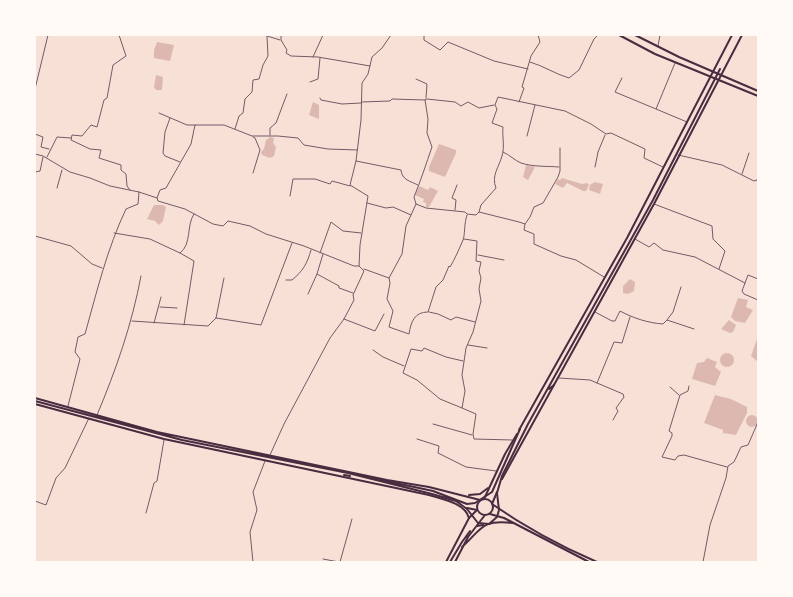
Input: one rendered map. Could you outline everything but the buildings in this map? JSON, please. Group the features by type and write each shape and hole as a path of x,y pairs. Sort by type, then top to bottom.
{"main road":[{"path":"619,35 655,54 758,96"},
{"path":"635,35 713,73 758,91"},
{"path":"484,499 513,440 604,278 664,167 732,35"},
{"path":"490,514 493,508 492,504 505,473 559,378 654,204 678,155 742,35"},
{"path":"450,562 470,532 479,524 489,524 497,517 499,510 497,493 502,476 653,200 720,70"},
{"path":"548,391 554,385"},
{"path":"35,401 182,440 348,473 433,492 467,504 476,503 492,492 520,429"},
{"path":"35,401 67,407 157,432 468,496 481,500"},
{"path":"35,401 164,439 429,494 458,506 477,510 480,514 490,514 504,518 589,562"},
{"path":"348,473 351,476"},
{"path":"344,476 406,486 461,504 468,509 475,520 483,525"},
{"path":"468,496 484,492 492,483"},
{"path":"446,562 469,518 477,510 477,504 484,499 489,500 492,504 523,525 596,562"},
{"path":"458,506 466,512 469,518"},
{"path":"454,562 474,527 485,515"},
{"path":"462,547 473,534 483,527 497,522 514,523"}],"street":[{"path":"35,88 48,35"},
{"path":"47,158 50,149 57,138 72,138 72,135 82,136 92,125 97,126 104,100 107,98 113,65 126,56 119,35"},
{"path":"264,35 280,40 287,50 286,53 291,56 313,57 370,66"},
{"path":"280,40 281,35"},
{"path":"313,57 323,35"},
{"path":"350,186 356,161 362,103 362,83 368,74 372,57 382,48 391,35"},
{"path":"424,35 424,40 440,50 448,42 494,61 528,69"},
{"path":"519,102 530,62 540,42 538,35"},
{"path":"530,62 541,65 552,72 569,78 579,70 594,39 598,35"},
{"path":"658,47 660,35"},
{"path":"235,129 239,116 243,113 245,99 252,92 253,80 259,79 263,65 268,56 267,36"},
{"path":"310,82 318,79 320,58"},
{"path":"656,109 676,63"},
{"path":"622,78 615,92 687,122"},
{"path":"320,98 321,100 342,104 390,101 392,99 425,100 427,98 427,84 416,79"},
{"path":"270,136 270,128 276,123 287,94"},
{"path":"416,204 426,208 455,210 465,212 467,214 476,215 479,212 481,205 496,188 493,182 495,172 503,152 503,127 492,123 497,109 495,105 499,97 565,111 591,124 606,134 611,133 646,149 645,159 664,167"},
{"path":"427,98 455,102 461,106 468,102 479,108 495,105"},
{"path":"425,100 428,119 427,133 432,147 414,197 416,204 406,226 402,254 389,278 390,283 387,299 393,311 389,327 408,334 415,316 421,312 438,314 451,320 456,317 475,322"},
{"path":"527,136 535,105"},
{"path":"159,113 186,125 224,125 256,138 260,150 253,173"},
{"path":"170,118 165,132 163,153 165,156 180,162"},
{"path":"157,198 160,190 167,187 192,142 195,125"},
{"path":"35,134 43,137 41,146 50,149"},
{"path":"595,167 598,152 606,134"},
{"path":"252,136 298,138 304,145 320,148 357,150"},
{"path":"72,138 72,141 90,149 101,150 99,158 121,165 121,170 126,174 127,186 130,190"},
{"path":"560,148 560,167 558,177 544,201 534,206 530,217 525,224 524,230 534,234 534,244 548,251 553,251 561,256 576,260 604,278"},
{"path":"503,152 510,154 513,158 526,164 560,167"},
{"path":"742,175 749,153"},
{"path":"35,154 47,158 63,169 110,186 139,192 157,198 159,201 176,206 216,225 223,226 228,221 240,223 266,234 312,249 389,278"},
{"path":"678,155 722,165 756,181 758,177"},
{"path":"35,172 40,171 43,156"},
{"path":"356,161 401,170 401,175 404,178 419,186"},
{"path":"58,188 63,169"},
{"path":"290,196 293,179 315,180 330,184 332,181 350,186 368,196 359,266"},
{"path":"455,210 456,200 452,198 456,184"},
{"path":"67,407 80,367 80,358 74,352 78,337 85,334 114,233 126,209 138,204 140,197 139,192"},
{"path":"367,203 386,208 393,207 411,216"},
{"path":"654,204 712,226 713,239 725,251 719,269"},
{"path":"479,212 525,224"},
{"path":"180,253 187,242 190,221 194,214"},
{"path":"428,312 436,287 443,280 463,239 463,231 467,214"},
{"path":"320,253 331,222 349,233 362,234"},
{"path":"114,233 150,239 194,261 184,325"},
{"path":"35,236 71,246 92,264 103,268"},
{"path":"462,408 465,391 462,380 464,361 467,345 473,332 481,301 481,278 479,271 481,262 476,261 477,241 463,239"},
{"path":"635,239 649,247 654,243 663,250 695,257 745,283"},
{"path":"216,318 261,325 292,242"},
{"path":"286,280 292,280 303,271 312,249"},
{"path":"308,294 317,274 323,254"},
{"path":"477,255 504,260"},
{"path":"270,456 284,424 330,338 344,319 354,300 354,293 364,269"},
{"path":"317,274 329,279 339,286 339,288 354,293"},
{"path":"758,279 748,275 742,291 744,294 758,300"},
{"path":"97,415 111,382 131,321 141,276"},
{"path":"131,321 154,324 207,326 216,318 224,278"},
{"path":"595,312 612,321 615,321 620,311 653,324 663,324 673,312 681,287"},
{"path":"154,324 160,307 161,297"},
{"path":"160,307 178,308"},
{"path":"344,319 375,331 384,314"},
{"path":"597,383 614,342 622,343 630,316"},
{"path":"667,320 694,329"},
{"path":"467,345 487,348"},
{"path":"464,361 446,357 424,348 422,351 411,349 403,373 417,380 440,399 476,414 473,435 476,440 513,440"},
{"path":"373,350 383,357 405,366"},
{"path":"559,378 590,380 624,395 616,408 618,411 613,420"},
{"path":"689,386 688,391 680,395 669,431 672,433 672,436 662,457 676,460 678,456 684,455 728,467"},
{"path":"670,387 680,395"},
{"path":"35,501 46,505 56,478 65,468 89,418"},
{"path":"703,562 710,526 726,478 728,467 734,462 741,447 748,445 758,422"},
{"path":"433,424 473,435"},
{"path":"754,432 758,433"},
{"path":"146,513 154,483 157,480 164,439"},
{"path":"418,439 439,446 438,453 466,467 497,471"},
{"path":"253,562 250,532 257,510 254,492 265,460"},
{"path":"323,559 340,562 352,519"}],"shaded area":[{"path":"157,42 174,45 170,61 154,58 154,50"},
{"path":"156,75 163,77 162,90 156,90 154,87"},
{"path":"313,102 319,105 319,119 309,115"},
{"path":"270,137 274,138 273,143 276,147 274,156 270,158 262,155 261,152 264,149 266,140"},
{"path":"439,144 456,150 445,177 429,171 429,167"},
{"path":"526,165 535,167 528,180 523,177"},
{"path":"562,178 582,184 587,183 589,185 586,191 567,183 563,188 555,184 558,179 560,180"},
{"path":"595,182 603,184 600,194 589,190 590,185"},
{"path":"419,186 428,190 430,187 438,191 429,207 426,207 426,203 423,202 424,199 415,195"},
{"path":"154,205 163,205 166,207 163,221 159,225 155,221 147,219"},
{"path":"630,279 635,282 634,291 628,294 623,293 623,286"},
{"path":"738,298 748,300 746,307 753,310 745,323 735,321 731,317"},
{"path":"729,320 736,325 733,332 730,333 721,329"},
{"path":"758,336 758,362 751,356"},
{"path":"724,353 730,353 734,357 734,363 730,367 724,367 720,363 720,357"},
{"path":"707,358 717,362 715,367 721,372 715,386 692,379 697,363 704,362"},
{"path":"715,395 731,399 747,407 747,413 736,435 723,433 723,430 704,423"},
{"path":"752,415 756,417 758,421 756,425 752,427 748,425 746,421 748,417"}]}
